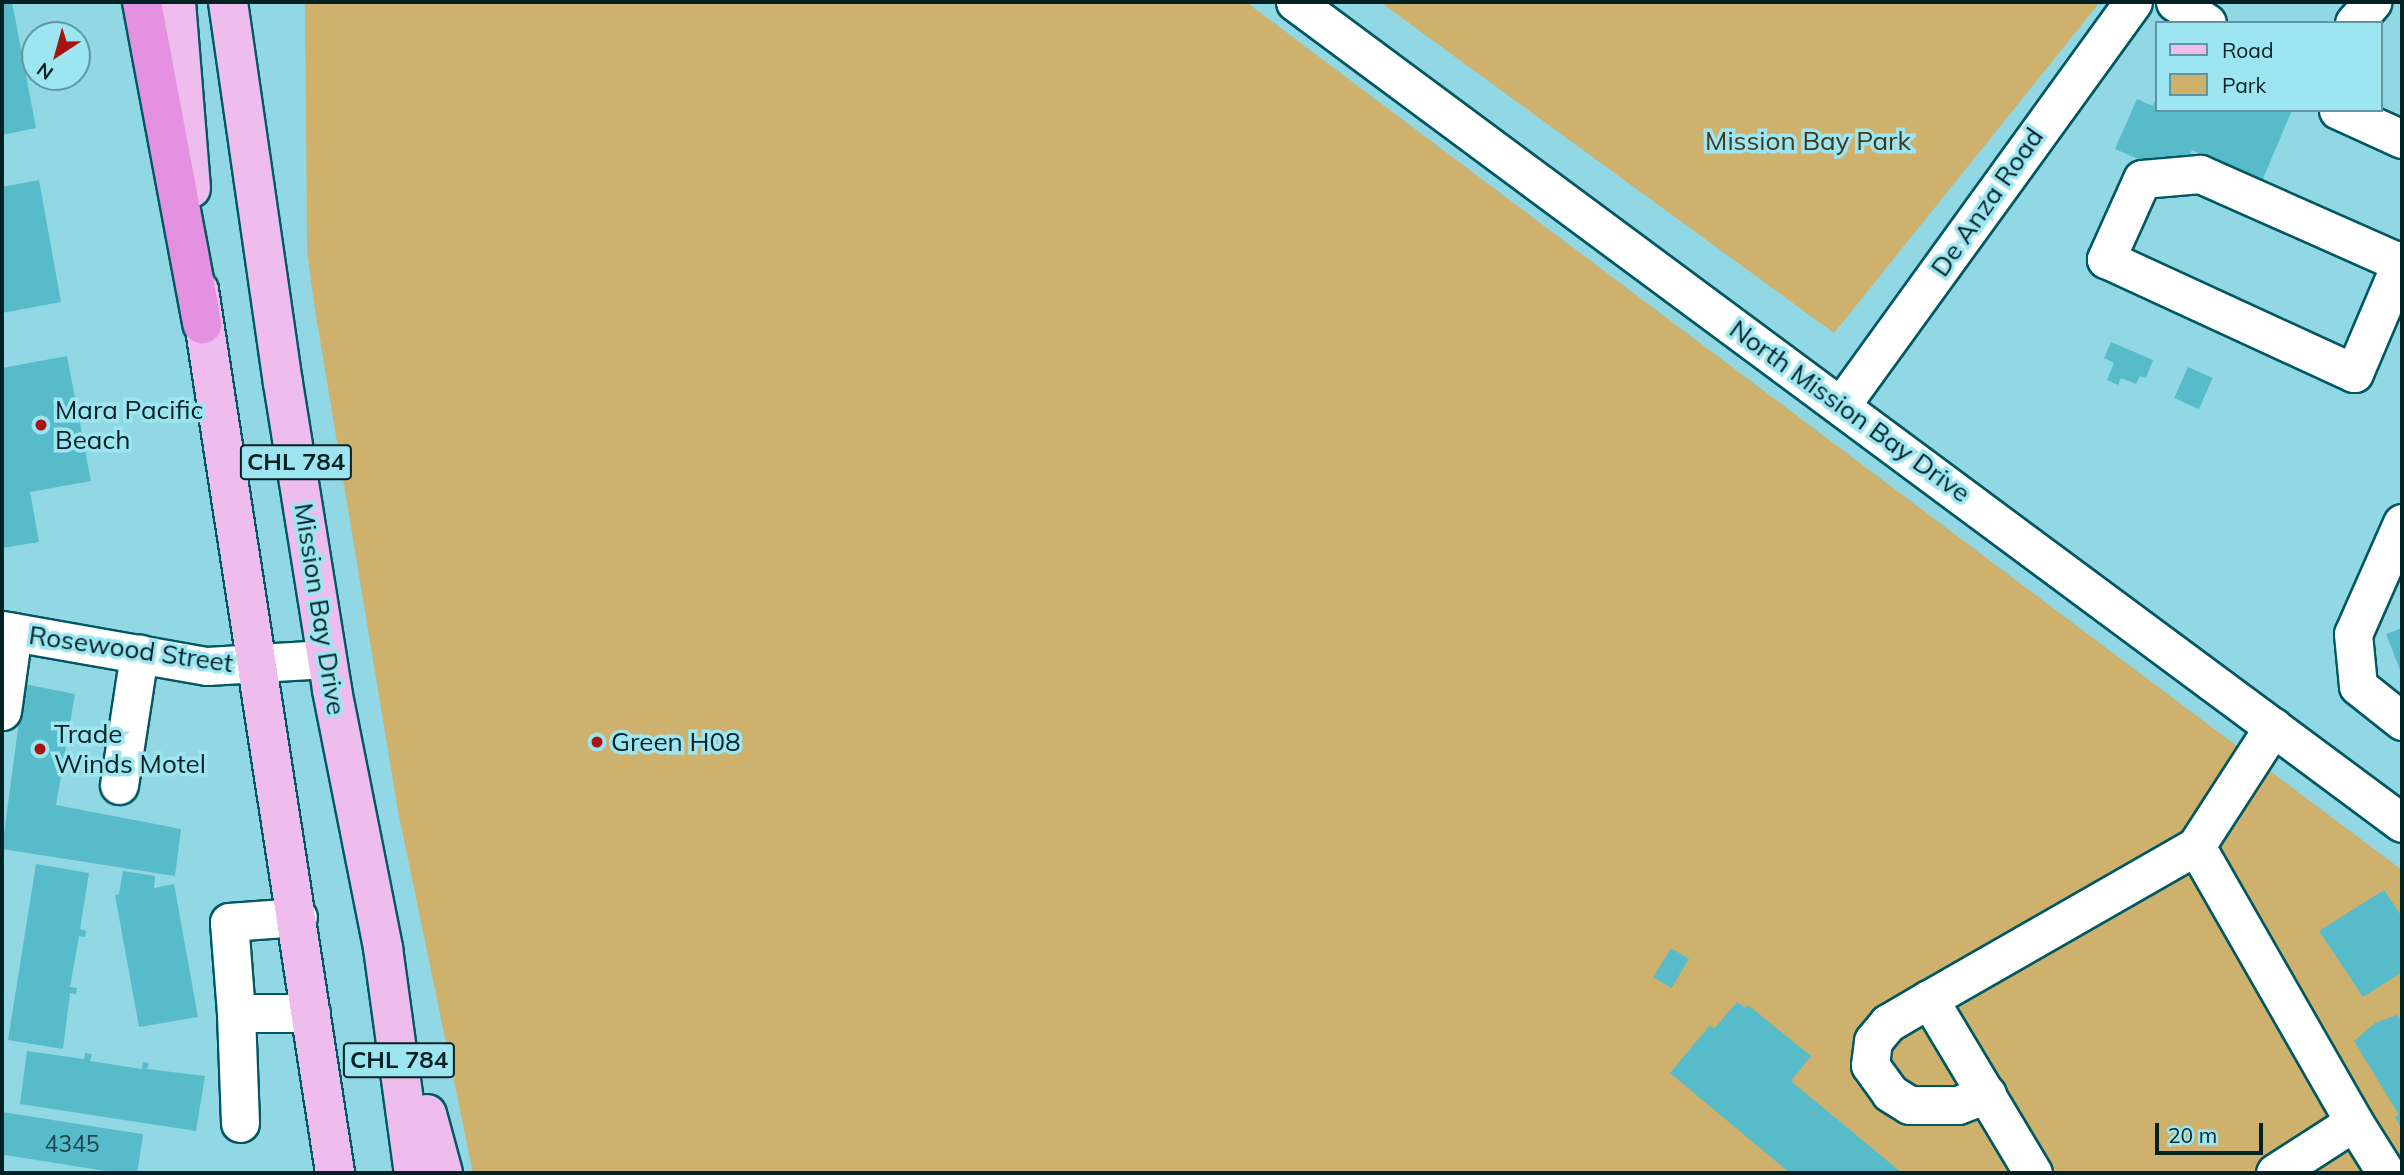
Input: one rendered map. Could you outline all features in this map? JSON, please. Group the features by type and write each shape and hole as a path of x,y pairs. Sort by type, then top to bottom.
{"highway":[{"path":"142,2 202,324"}],"main road":[{"name":"CHL 784","path":"176,2 202,324 260,666 335,1173"},
{"name":"Mission Bay Drive","path":"228,2 327,659 383,948 414,1173"},
{"path":"383,948 443,1173"}],"street":[{"name":"North Mission Bay Drive","path":"1295,2 1842,404 2402,823"},
{"name":"De Anza Road","path":"1842,404 2133,2"},
{"path":"2175,2 2204,21"},
{"path":"2356,21 2372,2"},
{"path":"2342,112 2402,139"},
{"path":"2200,174 2402,262 2354,373 2106,259 2143,179 2200,174"},
{"path":"2402,523 2353,634 2358,686 2402,721"},
{"name":"Rosewood Street","path":"8,631 206,666 260,666 327,659"},
{"path":"2,710 8,631"},
{"path":"119,785 139,654"},
{"path":"1987,1094 1958,1105 1909,1105 1890,1093 1870,1065 1873,1041 1888,1023 2196,846 2273,727"},
{"path":"2196,846 2386,1173"},
{"path":"240,1123 229,922 298,916"},
{"path":"1929,999 2033,1173"},
{"path":"236,1013 312,1013"},
{"path":"2275,1173 2354,1122"}],"green space":[{"path":"305,2 1246,2 2402,870 2402,1173 473,1173 398,811 314,303 307,251"},
{"name":"Mission Bay Park","path":"1380,2 2100,2 1834,333"}],"building":[{"path":"2,2 12,2 21,49 21,91 29,91 36,128 2,135"},
{"path":"2156,98 2156,112 2291,112 2262,181 2192,150 2185,166 2152,165 2115,149 2137,99 2153,106"},
{"path":"39,180 61,302 2,313 2,187"},
{"path":"2111,342 2153,360 2146,378 2140,376 2136,384 2121,378 2118,385 2107,380 2114,363 2104,358"},
{"name":"Mara Pacific Beach","path":"67,356 91,481 30,492 39,542 2,548 2,368"},
{"path":"2188,367 2213,378 2199,409 2174,398"},
{"path":"2402,628 2402,675 2386,634"},
{"name":"Trade Winds Motel","path":"24,684 75,694 56,805 181,829 175,876 2,849"},
{"path":"36,864 89,873 80,929 86,931 85,937 79,936 70,987 77,988 76,994 70,993 63,1049 8,1040"},
{"path":"123,871 155,876 154,888 174,884 198,1017 139,1027 115,895 119,894"},
{"path":"2384,890 2402,917 2402,972 2363,997 2319,931"},
{"path":"1671,948 1689,959 1671,988 1653,977"},
{"path":"1737,1002 1745,1008 1748,1005 1811,1056 1791,1081 1902,1173 1790,1173 1670,1073 1710,1025 1714,1029"},
{"path":"2397,1015 2402,1023 2402,1130 2395,1117 2399,1115 2354,1041 2375,1023"},
{"path":"27,1051 84,1059 85,1053 92,1054 90,1061 142,1069 143,1062 149,1063 147,1069 205,1076 196,1131 20,1104"},
{"path":"2,1112 143,1134 137,1173 119,1173 2,1155"}],"place":[{"name":"Mara Pacific Beach","path":"41,425"},
{"name":"Green H08","path":"597,742"},
{"name":"Trade Winds Motel","path":"40,749"}]}
